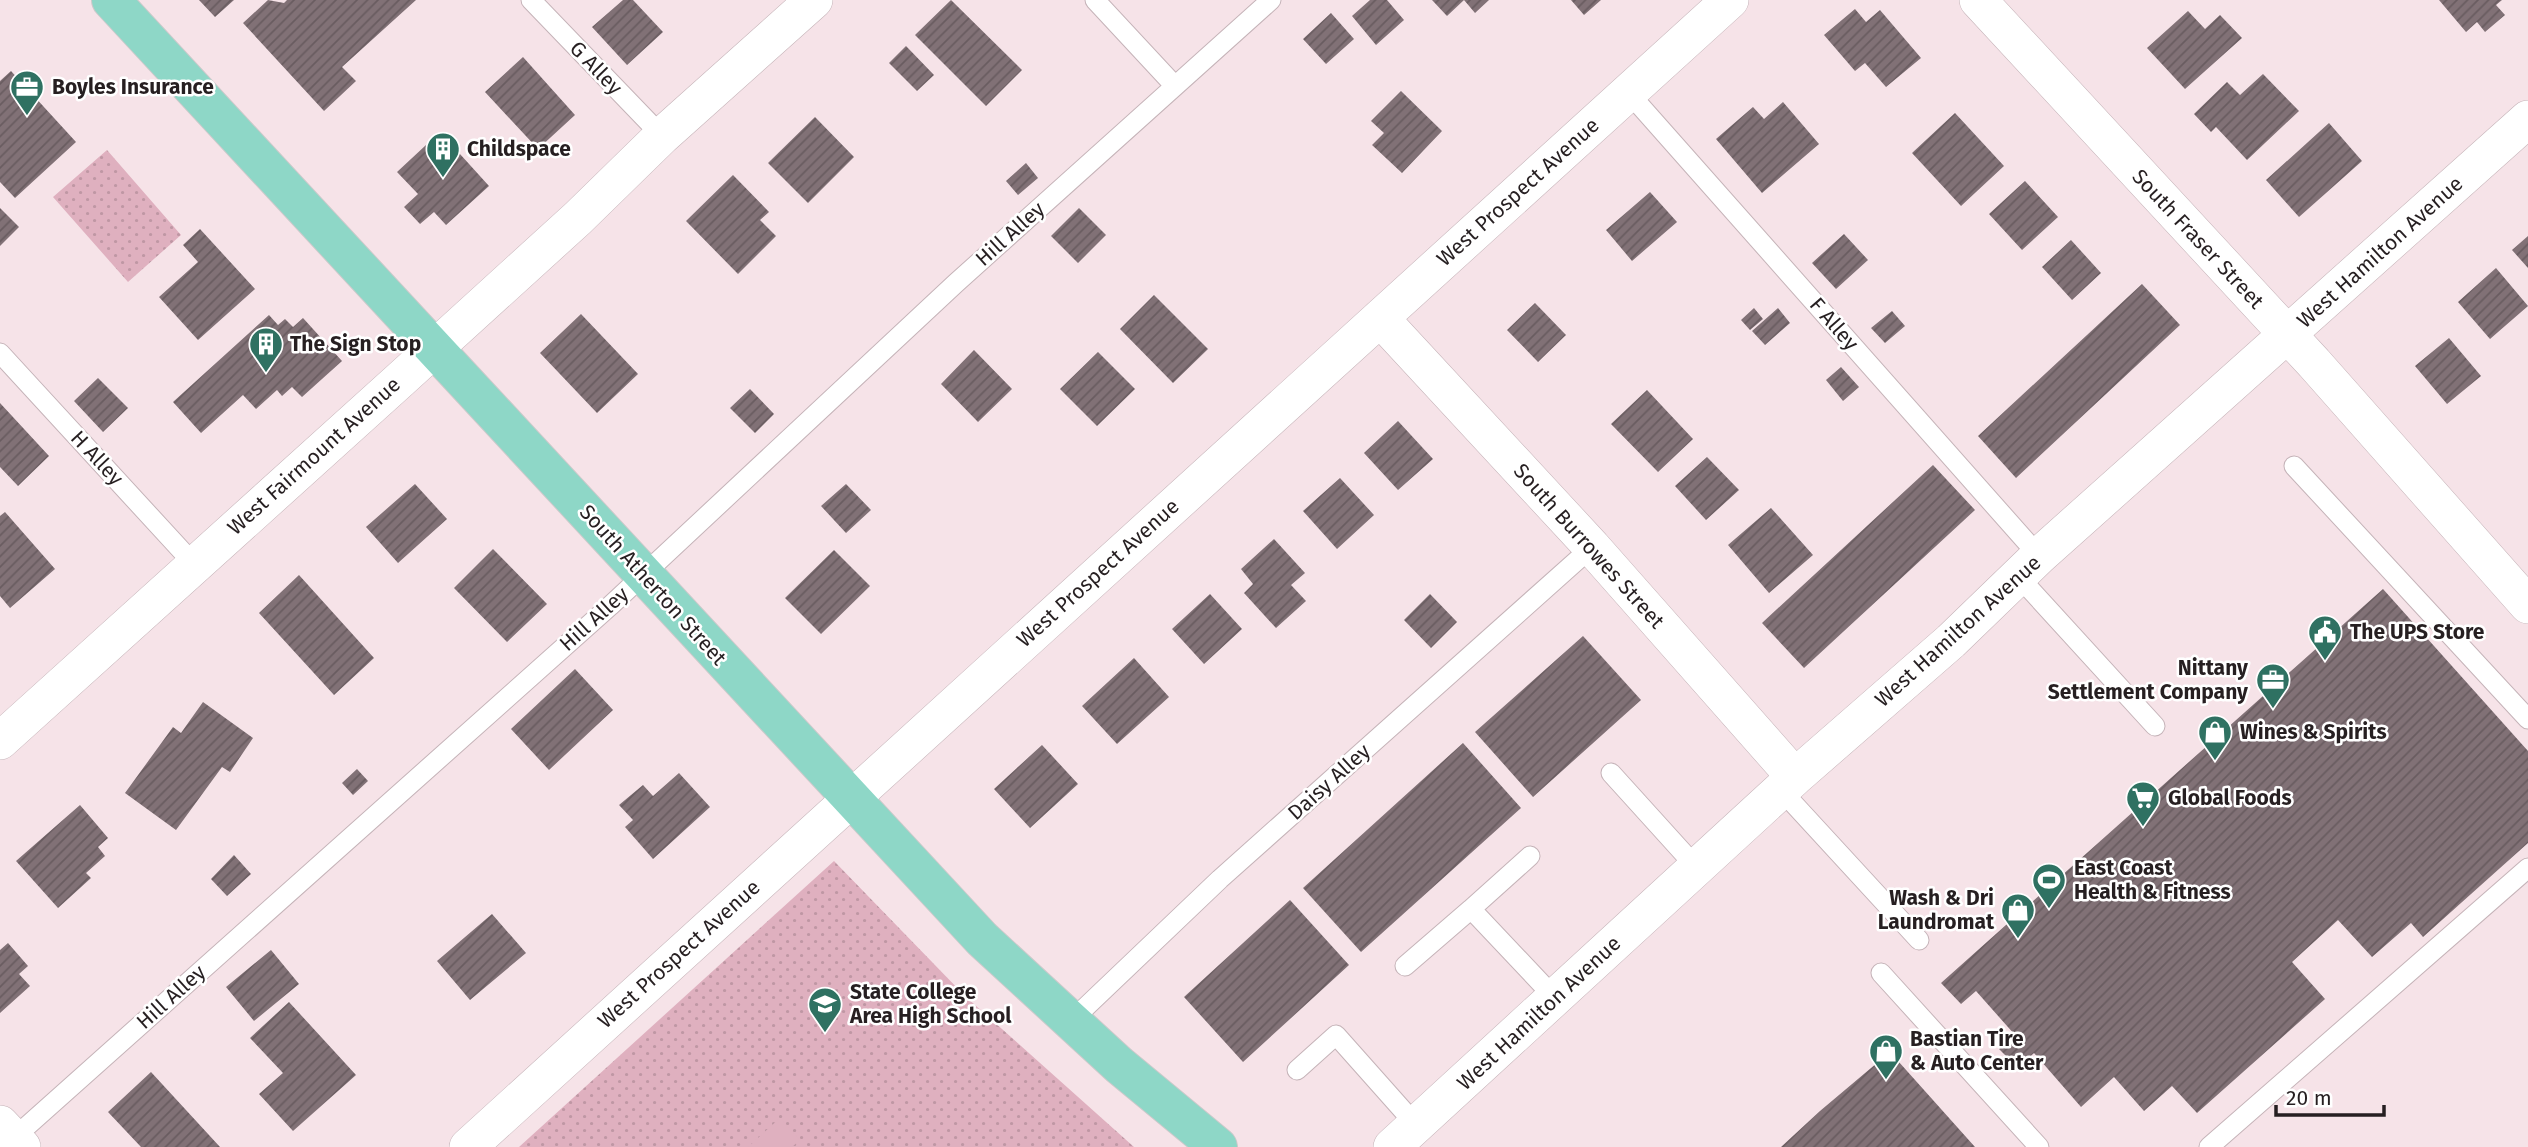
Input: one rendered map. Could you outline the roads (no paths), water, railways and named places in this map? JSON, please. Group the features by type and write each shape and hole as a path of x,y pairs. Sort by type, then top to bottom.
{"main road":[{"name":"South Atherton Street","path":"111,0 240,142 435,346 643,575 982,939 1070,1022 1218,1147"}],"street":[{"name":"West Fairmount Avenue","path":"0,741 578,218 662,136 814,0"},
{"name":"West Prospect Avenue","path":"468,1147 1730,0"},
{"name":"South Fraser Street","path":"1978,0 2287,335 2528,605"},
{"name":"West Hamilton Avenue","path":"1405,1139 1788,783 1951,641 2029,566 2528,119"},
{"name":"South Burrowes Street","path":"1380,318 1592,547 1788,783"}],"lane":[{"name":"G Alley","path":"531,0 662,136"},
{"path":"1095,0 1174,85"},
{"name":"Hill Alley","path":"10,1139 643,575 1174,85 1271,0"},
{"name":"F Alley","path":"1628,92 2029,566 2155,726"},
{"name":"H Alley","path":"0,353 194,563"},
{"path":"2294,466 2528,719"},
{"name":"Daisy Alley","path":"1070,1022 1220,879 1592,547"},
{"path":"1611,773 1697,868"},
{"path":"1788,783 1919,940"},
{"path":"1405,966 1530,856"},
{"path":"2209,1147 2528,868"},
{"path":"1471,909 1555,998"},
{"path":"1881,973 2039,1147"},
{"path":"1297,1070 1336,1035 1405,1139"}],"place":[{"name":"Boyles Insurance","path":"27,117"},
{"name":"Childspace","path":"443,179"},
{"name":"The Sign Stop","path":"266,374"},
{"name":"The UPS Store","path":"2325,662"},
{"name":"Nittany Settlement Company","path":"2273,710"},
{"name":"Wines & Spirits","path":"2215,762"},
{"name":"Global Foods","path":"2143,828"},
{"name":"East Coast Health & Fitness","path":"2049,910"},
{"name":"Wash & Dri Laundromat","path":"2018,940"},
{"name":"State College Area High School","path":"825,1034"},
{"name":"Bastian Tire & Auto Center","path":"1886,1081"}]}
